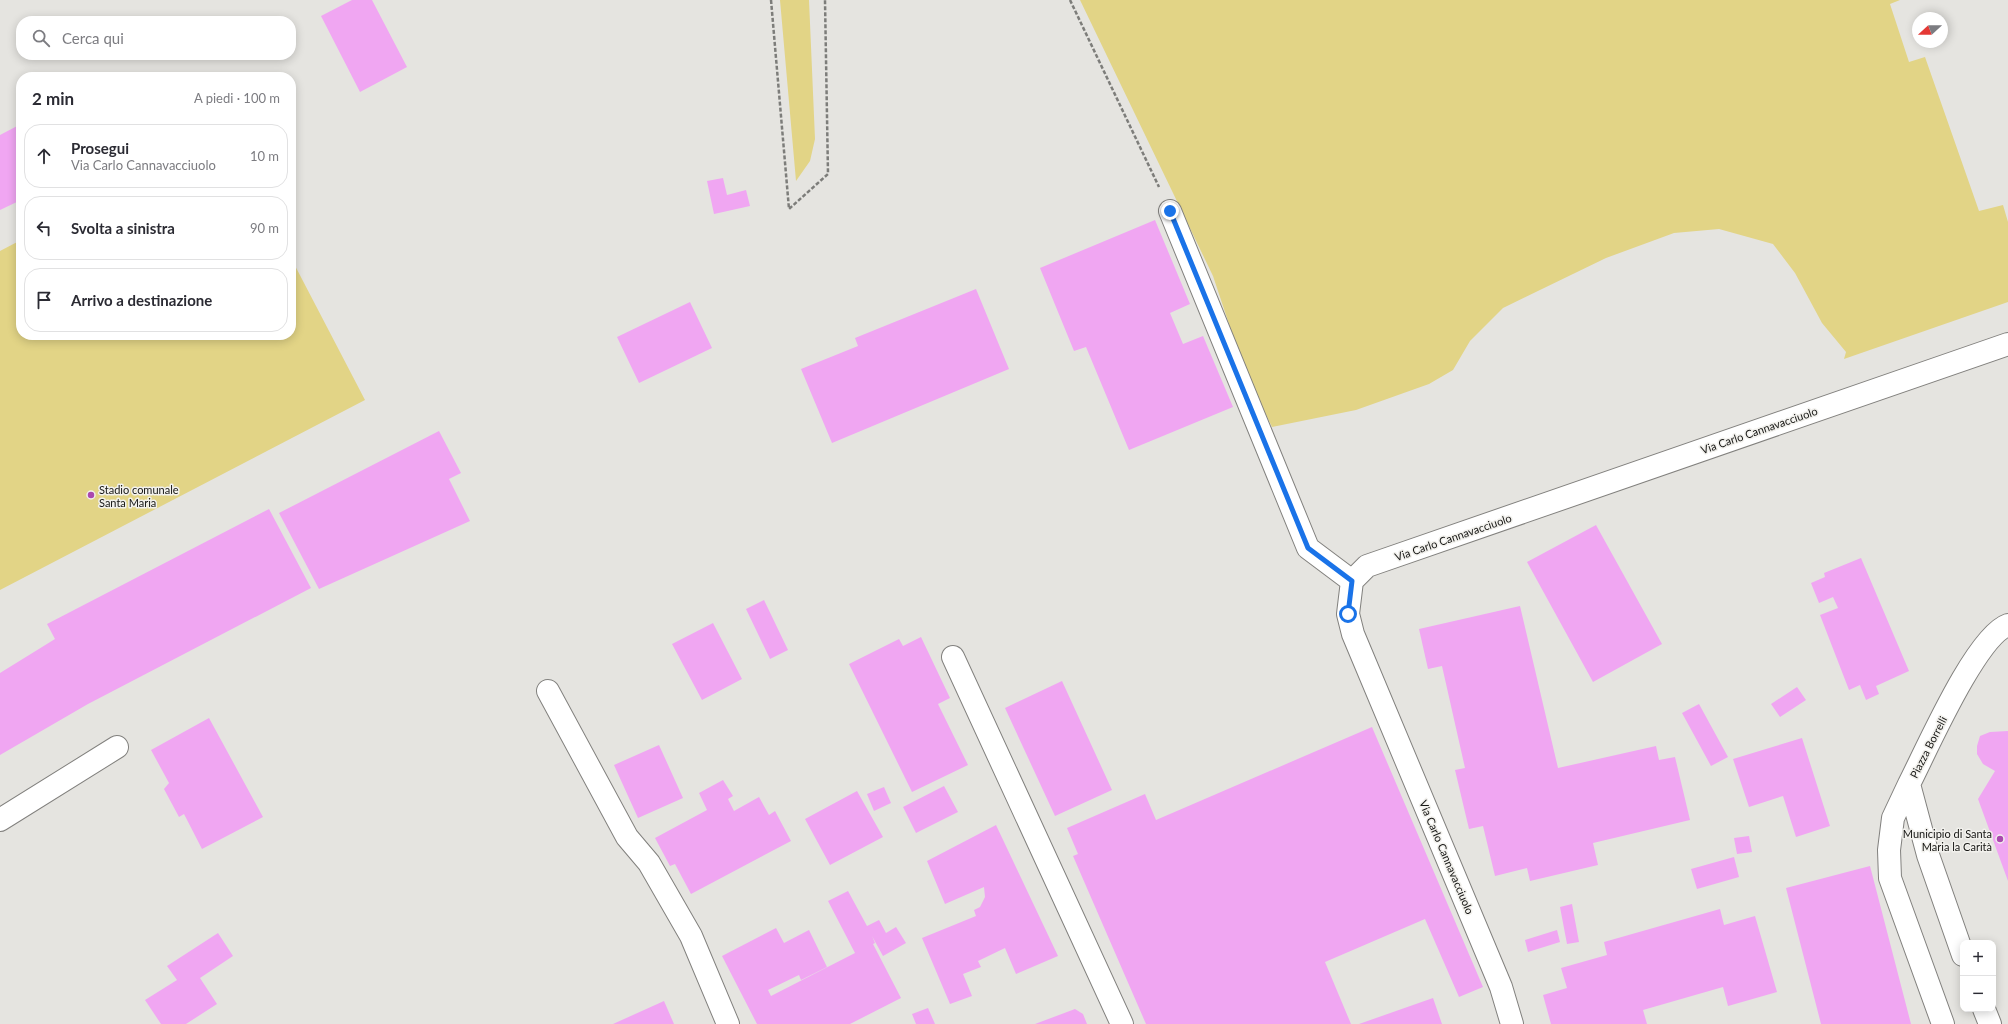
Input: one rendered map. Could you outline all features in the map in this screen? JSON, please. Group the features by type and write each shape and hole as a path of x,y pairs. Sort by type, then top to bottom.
{"street":[{"path":"1170,211 1308,548 1352,581"},
{"name":"Via Carlo Cannavacciuolo","path":"1512,1024 1501,987 1353,634 1348,614 1352,581 1367,566 2008,344"},
{"name":"Piazza Borrelli","path":"1960,946 1928,855 1909,784 1970,666 1987,643 2004,626 2008,625"},
{"path":"953,657 1122,1024"},
{"path":"548,691 627,837 649,864 691,936 728,1024"},
{"path":"0,820 117,747"},
{"path":"1909,784 1893,818 1889,850 1890,878 1943,1024"},
{"path":"1985,1012 1990,1024"}],"path":[{"path":"771,0 789,209 828,174 826,0"},
{"path":"1070,0 1170,211"}],"shaded area":[{"path":"780,0 809,0 815,139 810,161 796,181"},
{"path":"1080,0 1900,0 1890,4 1909,62 1925,57 1979,211 2003,205 2008,222 2008,302 1844,359 1846,352 1822,323 1795,273 1773,244 1719,229 1674,233 1606,258 1503,308 1470,341 1453,370 1429,384 1356,410 1272,427 1246,375 1213,276"},
{"name":"Stadio comunale Santa Maria","path":"16,243 16,340 296,340 296,268 365,400 0,590 0,251"}],"building":[{"path":"352,0 372,0 407,67 360,92 321,16"},
{"path":"16,127 16,202 0,210 0,135"},
{"path":"723,178 727,195 746,190 750,206 714,214 707,181"},
{"path":"1155,220 1190,304 1170,313 1183,344 1203,336 1233,407 1129,450 1086,347 1074,351 1040,268"},
{"path":"976,289 1009,369 832,443 801,369 858,346 855,338"},
{"path":"690,302 712,348 639,383 617,337"},
{"path":"439,431 461,473 449,479 470,521 319,589 279,513"},
{"path":"269,509 311,588 88,704 0,755 0,673 55,639 47,624"},
{"path":"1596,525 1662,644 1593,682 1527,562"},
{"path":"1861,558 1909,671 1876,686 1879,694 1866,700 1860,685 1849,690 1820,615 1838,608 1833,597 1819,603 1811,583 1825,577 1824,573"},
{"path":"764,600 788,650 770,659 746,609"},
{"path":"1520,606 1558,768 1656,746 1659,760 1675,757 1690,820 1593,843 1598,865 1530,881 1527,868 1495,876 1483,826 1469,829 1455,770 1465,768 1442,666 1428,669 1419,629"},
{"path":"713,623 742,679 702,700 672,644"},
{"path":"921,637 950,698 938,704 968,765 912,792 849,664 899,639 903,646"},
{"path":"1062,681 1112,790 1055,816 1005,708"},
{"path":"1797,687 1806,700 1780,717 1771,704"},
{"path":"1699,704 1728,757 1711,766 1682,713"},
{"path":"209,718 263,817 202,849 184,814 179,817 164,789 169,783 151,750"},
{"path":"1372,727 1483,987 1459,997 1425,919 1325,962 1351,1024 1146,1024 1073,856 1078,854 1067,828 1145,794 1156,820"},
{"name":"Municipio di Santa Maria la Carità","path":"2008,731 2008,881 1978,799 1995,771 1983,764 1977,754 1977,746 1980,736 1990,732"},
{"path":"1802,738 1830,826 1796,837 1783,796 1749,807 1733,759"},
{"path":"659,745 683,798 638,818 614,765"},
{"path":"723,780 733,796 728,799 734,811 759,797 769,815 775,811 791,841 691,894 675,864 670,866 655,838 707,810 699,793"},
{"path":"944,786 958,812 916,833 903,807"},
{"path":"884,787 891,803 874,811 867,794"},
{"path":"857,791 883,837 830,865 805,819"},
{"path":"996,825 1058,956 1016,974 1005,948 978,961 981,967 963,974 972,996 950,1004 922,938 976,916 974,910 980,907 985,897 984,887 945,904 927,861"},
{"path":"1749,836 1752,852 1737,854 1734,838"},
{"path":"1734,857 1739,877 1697,889 1691,869"},
{"path":"1870,866 1911,1024 1821,1024 1786,888"},
{"path":"848,891 867,926 879,920 886,933 896,927 906,943 883,956 872,936 875,943 873,944 901,998 850,1024 757,1024 722,956 776,928 784,943 809,930 827,967 801,980 799,975 768,990 771,996 855,953 828,901"},
{"path":"1572,904 1579,942 1567,944 1560,907"},
{"path":"1720,909 1724,925 1755,916 1777,992 1728,1006 1723,987 1643,1010 1647,1024 1551,1024 1543,995 1567,988 1561,968 1607,955 1604,942"},
{"path":"1557,930 1560,942 1528,952 1525,940"},
{"path":"218,933 233,956 200,978 217,1004 186,1024 161,1024 145,1000 177,980 167,966"},
{"path":"1433,998 1442,1024 1359,1024"},
{"path":"664,1001 674,1024 613,1024"},
{"path":"928,1008 935,1024 916,1024 912,1014"},
{"path":"1075,1009 1083,1014 1087,1024 1035,1024"}],"place":[{"name":"Stadio comunale Santa Maria","path":"91,495"},
{"name":"Municipio di Santa Maria la Carità","path":"2000,839"}],"route":[{"path":"1170,211 1297,517 1308,548 1352,581 1348,614"}]}
